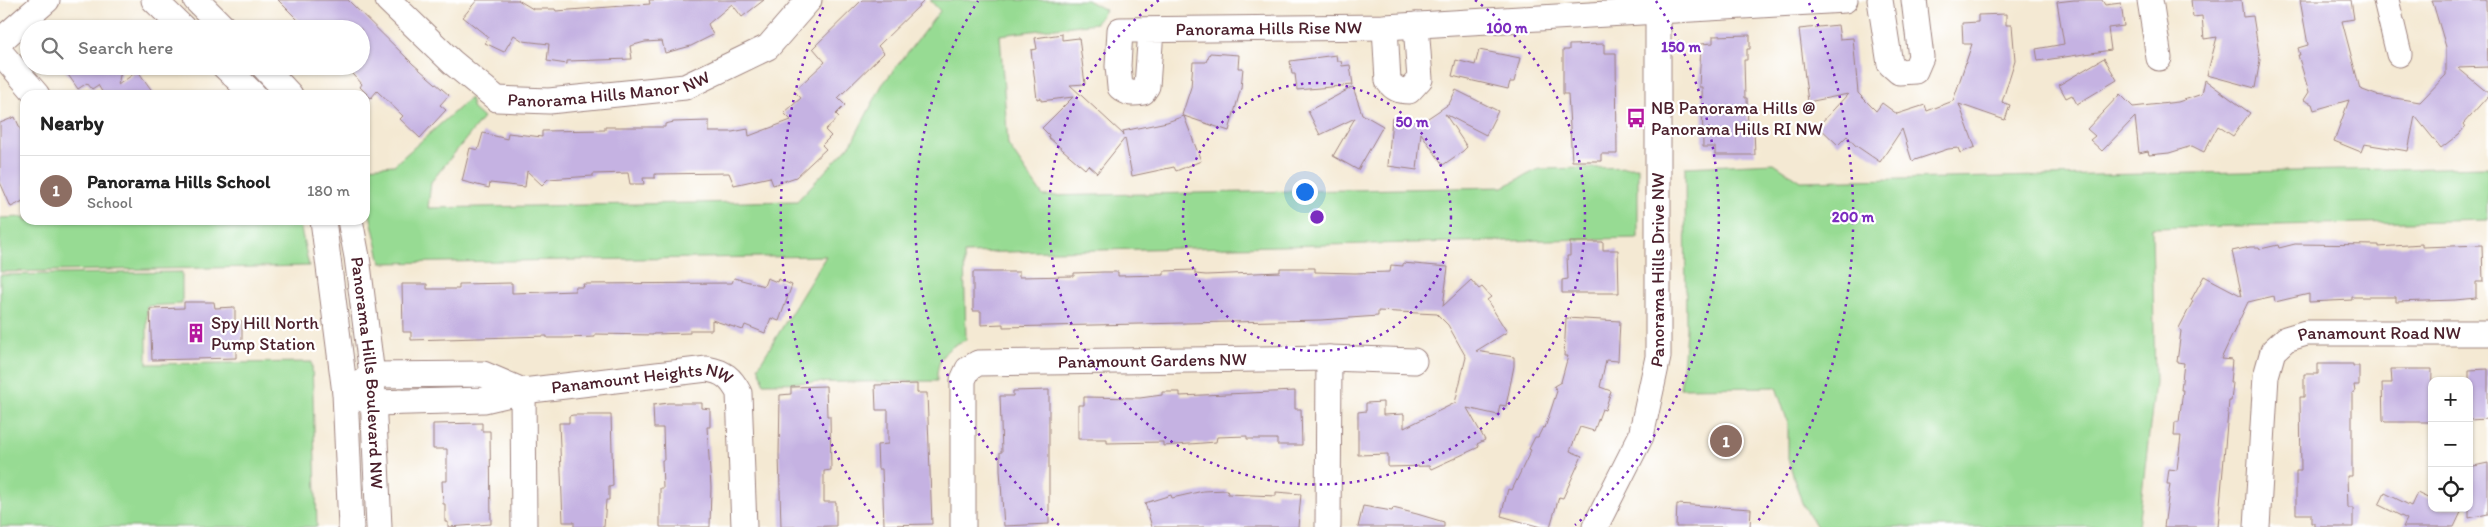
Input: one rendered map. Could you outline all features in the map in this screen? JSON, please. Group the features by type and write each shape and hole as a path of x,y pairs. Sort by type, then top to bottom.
{"street":[{"path":"24,20 46,0"},
{"path":"154,0 175,20"},
{"path":"196,0 216,20"},
{"name":"Panorama Hills Manor NW","path":"388,0 452,62 497,99 549,100 685,87 768,47 809,0"},
{"name":"Panorama Hills Rise NW","path":"1151,30 1385,27 1658,6 1845,0"},
{"path":"1880,0 1890,64 1899,72 1915,71 1921,57 1914,0"},
{"path":"2150,0 2159,58"},
{"path":"2386,0 2399,54"},
{"name":"Panorama Hills Drive NW","path":"1595,527 1640,436 1658,357 1658,6"},
{"path":"0,41 20,23"},
{"name":"Panorama Hills Rise NW","path":"1385,27 1388,81 1393,88 1401,91 1410,91 1420,79 1416,25"},
{"path":"0,52 33,90"},
{"path":"233,75 249,90"},
{"path":"271,75 285,90"},
{"name":"Panorama Hills Boulevard NW","path":"324,225 345,393 351,527"},
{"name":"Panorama Hills Boulevard NW","path":"351,225 357,257 372,375 379,527"},
{"name":"Panamount Road NW","path":"2257,527 2266,376 2273,351 2286,339 2306,333 2488,333"},
{"path":"1328,527 1329,358"},
{"name":"Panamount Gardens NW","path":"963,527 963,380 968,369 978,363 1329,358 1414,361"},
{"name":"Panamount Heights NW","path":"345,393 374,403 484,400 523,391 707,369 720,372 732,380 739,393 744,527"},
{"name":"Panamount Heights NW","path":"372,375 483,374 523,391"},
{"path":"345,393 372,375"},
{"name":"Panamount Heights NW","path":"523,391 524,527"}],"green space":[{"path":"930,0 1087,0 1105,10 1096,23 1000,35 1008,145 1043,196 1503,187 1539,169 1638,167 1638,238 964,253 966,340 953,346 940,360 937,381 763,383 758,367 826,256 381,263 370,214 370,167 394,165 470,98 473,109 483,118 431,182 428,208 797,201 851,144 882,85 940,11"},
{"path":"1774,163 1801,181 2488,167 2488,220 2152,228 2155,383 2138,527 1817,527 1802,503 1788,459 1788,423 1776,387 1680,388 1686,329 1685,167"},
{"path":"20,217 20,225 300,225 309,266 0,272 0,218"},
{"path":"182,272 182,304 147,306 147,364 312,362 317,527 0,527 0,275"}],"building":[{"path":"278,0 348,0 368,20 298,20"},
{"path":"477,0 518,0 533,9 555,9 556,11 650,4 649,0 764,0 742,17 732,4 708,24 713,35 691,46 665,53 662,41 645,42 630,46 632,59 567,61 567,64 547,61 549,44 523,41 514,35 504,52 485,43 488,37 463,17"},
{"path":"862,0 925,0 878,46 884,53 838,98 845,105 836,114 839,117 825,130 831,136 822,145 826,149 796,177 773,185 770,177 734,185 729,173 655,174 655,178 643,178 644,184 630,184 628,173 593,174 593,176 548,179 542,185 527,171 525,187 490,183 489,188 462,181 470,148 478,150 483,133 507,139 508,133 542,137 542,131 605,130 605,127 665,127 665,124 674,122 709,121 709,132 732,132 748,129 749,136 791,120 784,113 801,98 794,91 825,62 813,48"},
{"path":"2102,0 2105,5 2121,3 2124,26 2108,28 2111,50 2038,61 2036,49 2064,44 2057,2"},
{"path":"2191,0 2241,0 2243,17 2253,16 2260,60 2255,88 2207,75 2217,37 2204,39 2202,16 2193,17"},
{"path":"2300,0 2351,0 2354,19 2342,21 2360,89 2376,95 2420,102 2446,75 2446,47 2432,0 2486,0 2488,67 2458,68 2488,93 2488,96 2463,124 2465,127 2459,134 2441,148 2415,116 2408,151 2364,144 2361,152 2334,141 2349,100 2314,110 2312,104 2304,100 2309,92 2298,55 2300,55 2298,48 2308,45"},
{"path":"2006,14 2006,25 2012,25 2015,60 2002,102 2010,105 2005,120 1959,104 1975,147 1960,153 1958,148 1948,149 1912,161 1902,129 1880,162 1855,145 1847,136 1838,145 1818,126 1848,94 1808,102 1799,29 1838,25 1840,39 1853,38 1858,93 1876,111 1882,103 1897,114 1925,105 1927,111 1953,101 1972,44 1963,44 1962,23 1978,22 1978,15"},
{"path":"370,22 413,64 449,95 440,105 446,110 420,138 400,119 403,116 377,91 371,98 370,90 363,90 360,87 362,84 354,75 370,75"},
{"path":"1062,34 1062,40 1079,38 1085,84 1070,85 1124,135 1123,131 1167,122 1184,116 1201,161 1176,171 1174,167 1132,176 1125,138 1097,173 1088,165 1085,169 1048,137 1049,135 1042,128 1073,97 1041,101 1041,98 1037,99 1031,50 1037,49 1035,38"},
{"path":"1750,35 1750,49 1747,49 1747,60 1744,60 1745,98 1747,98 1748,127 1754,127 1755,155 1715,155 1715,147 1703,147 1702,87 1699,87 1701,44 1713,43 1713,36"},
{"path":"1604,44 1604,53 1616,53 1617,154 1601,154 1601,161 1572,161 1568,94 1563,94 1563,50 1569,50 1569,45"},
{"path":"1479,50 1520,58 1514,82 1510,82 1508,89 1452,76 1456,60 1475,65"},
{"path":"1210,53 1239,55 1238,68 1243,68 1241,88 1229,131 1182,115 1191,87 1193,62 1206,62"},
{"path":"1336,55 1337,61 1341,61 1342,66 1350,65 1353,85 1297,90 1295,74 1292,74 1290,61"},
{"path":"2104,58 2117,80 2077,104 2072,95 2066,98 2059,85"},
{"path":"68,75 120,75 118,85 132,75 141,75 151,90 101,90 98,85 92,89 87,83 78,89"},
{"path":"2205,80 2250,113 2233,136 2218,126 2204,152 2192,146 2169,153 2149,155 2148,151 2139,153 2135,117 2102,151 2090,140 2095,136 2087,129 2120,94 2133,107 2178,102 2202,94"},
{"path":"1353,87 1362,114 1383,126 1358,170 1333,156 1355,118 1320,135 1308,111"},
{"path":"1456,90 1498,111 1486,135 1445,114 1467,147 1463,151 1443,165 1421,133 1417,170 1388,166 1392,118 1422,122 1449,104"},
{"path":"15,117 20,128 20,202 11,207 0,182 0,123"},
{"path":"1570,242 1603,242 1603,250 1618,250 1619,293 1562,293 1562,280 1568,279 1567,256 1570,256"},
{"path":"2295,244 2379,245 2379,247 2422,244 2422,247 2482,245 2483,282 2476,282 2476,298 2455,300 2396,302 2396,297 2352,297 2352,300 2309,302 2309,294 2275,302 2274,296 2248,302 2221,359 2232,360 2230,383 2233,383 2231,401 2229,401 2218,527 2164,527 2170,484 2167,484 2169,469 2177,470 2181,436 2174,436 2175,422 2179,422 2183,390 2181,390 2184,363 2177,362 2181,331 2179,328 2193,301 2191,300 2204,276 2242,296 2232,251 2250,247 2259,247 2260,249 2278,245 2279,248"},
{"path":"1403,263 1448,267 1443,306 1471,280 1479,289 1482,287 1491,297 1487,300 1507,332 1476,351 1514,357 1506,406 1500,405 1498,415 1467,408 1485,440 1477,444 1479,447 1431,469 1429,466 1388,467 1388,454 1358,455 1358,412 1366,411 1366,403 1383,402 1383,415 1404,414 1404,428 1455,403 1466,357 1448,325 1437,314 1378,311 1378,316 1321,320 1003,327 1003,324 981,325 981,311 973,311 973,272 1019,272 1019,277 1074,276 1074,273 1104,272 1118,272 1118,276 1164,275 1164,271 1195,270 1195,274 1206,275 1280,272 1280,268 1315,268 1315,272 1355,273 1390,272 1391,265 1403,266"},
{"path":"734,278 764,286 767,278 777,282 778,279 792,285 779,321 771,318 765,333 745,325 743,330 712,320 712,330 690,330 690,333 653,335 595,334 595,337 565,338 547,338 547,336 411,340 411,332 403,332 402,284 427,284 427,289 459,289 459,284 512,283 512,293 575,291 575,287 584,287 583,284 732,283"},
{"name":"Spy Hill North Pump Station","path":"184,302 214,302 215,308 235,307 235,321 242,321 242,345 236,345 236,358 152,360 150,309 184,308"},
{"path":"1566,318 1620,321 1618,361 1606,360 1600,387 1611,391 1605,410 1602,409 1594,431 1580,427 1570,451 1582,456 1563,498 1559,497 1550,527 1541,527 1501,516 1508,489 1512,490 1531,450 1529,449 1535,437 1538,437 1543,427 1545,428 1557,391 1554,386 1561,382 1568,356 1564,356"},
{"path":"2318,364 2353,364 2353,366 2359,366 2359,385 2354,385 2355,392 2352,393 2352,476 2347,476 2348,508 2353,508 2353,527 2314,527 2314,523 2311,523 2311,514 2296,514 2296,471 2301,471 2300,397 2304,397 2304,374 2318,374"},
{"path":"2391,369 2432,369 2432,377 2428,377 2428,422 2385,422 2383,420 2382,383 2392,383"},
{"path":"2488,369 2488,419 2473,420 2473,377 2469,377 2469,370"},
{"path":"917,384 917,393 927,393 932,524 884,525 882,469 878,469 877,445 888,444 888,410 876,410 875,385"},
{"path":"826,386 827,416 830,416 831,470 824,471 824,502 836,502 836,526 781,527 780,395 791,394 791,387"},
{"path":"1049,390 1049,524 1004,526 1000,470 1000,452 1002,452 1000,396 1013,396 1013,391"},
{"path":"1295,391 1295,409 1301,409 1302,445 1277,445 1277,439 1247,439 1247,436 1217,437 1216,442 1163,446 1163,442 1107,443 1107,439 1078,439 1078,405 1084,405 1084,397 1140,398 1162,395 1162,392 1180,392 1180,396"},
{"path":"702,403 702,408 710,409 710,427 707,427 711,487 710,527 660,527 660,488 663,488 662,460 664,460 663,428 654,428 653,405"},
{"path":"611,415 613,486 609,487 609,500 606,500 604,527 574,527 574,522 563,522 559,423 569,423 569,416"},
{"path":"482,423 482,431 490,431 491,524 448,527 448,522 445,522 442,481 447,481 447,449 433,449 433,424"},
{"path":"2488,463 2488,514 2469,518 2469,512 2473,512 2473,466"},
{"path":"1227,490 1228,494 1276,496 1276,492 1301,494 1298,527 1152,527 1145,503 1171,495 1172,498 1203,491"},
{"path":"2385,493 2411,506 2417,493 2428,498 2428,512 2461,512 2454,527 2403,527 2407,519 2379,505"},
{"path":"1677,504 1751,509 1750,527 1676,527"},
{"path":"1363,506 1392,511 1393,508 1417,514 1444,522 1444,527 1358,527"}],"place":[{"name":"NB Panorama Hills @ Panorama Hills RI NW","path":"1636,118"},
{"name":"Spy Hill North Pump Station","path":"196,333"},
{"name":"Panorama Hills School","path":"1726,441"}]}
